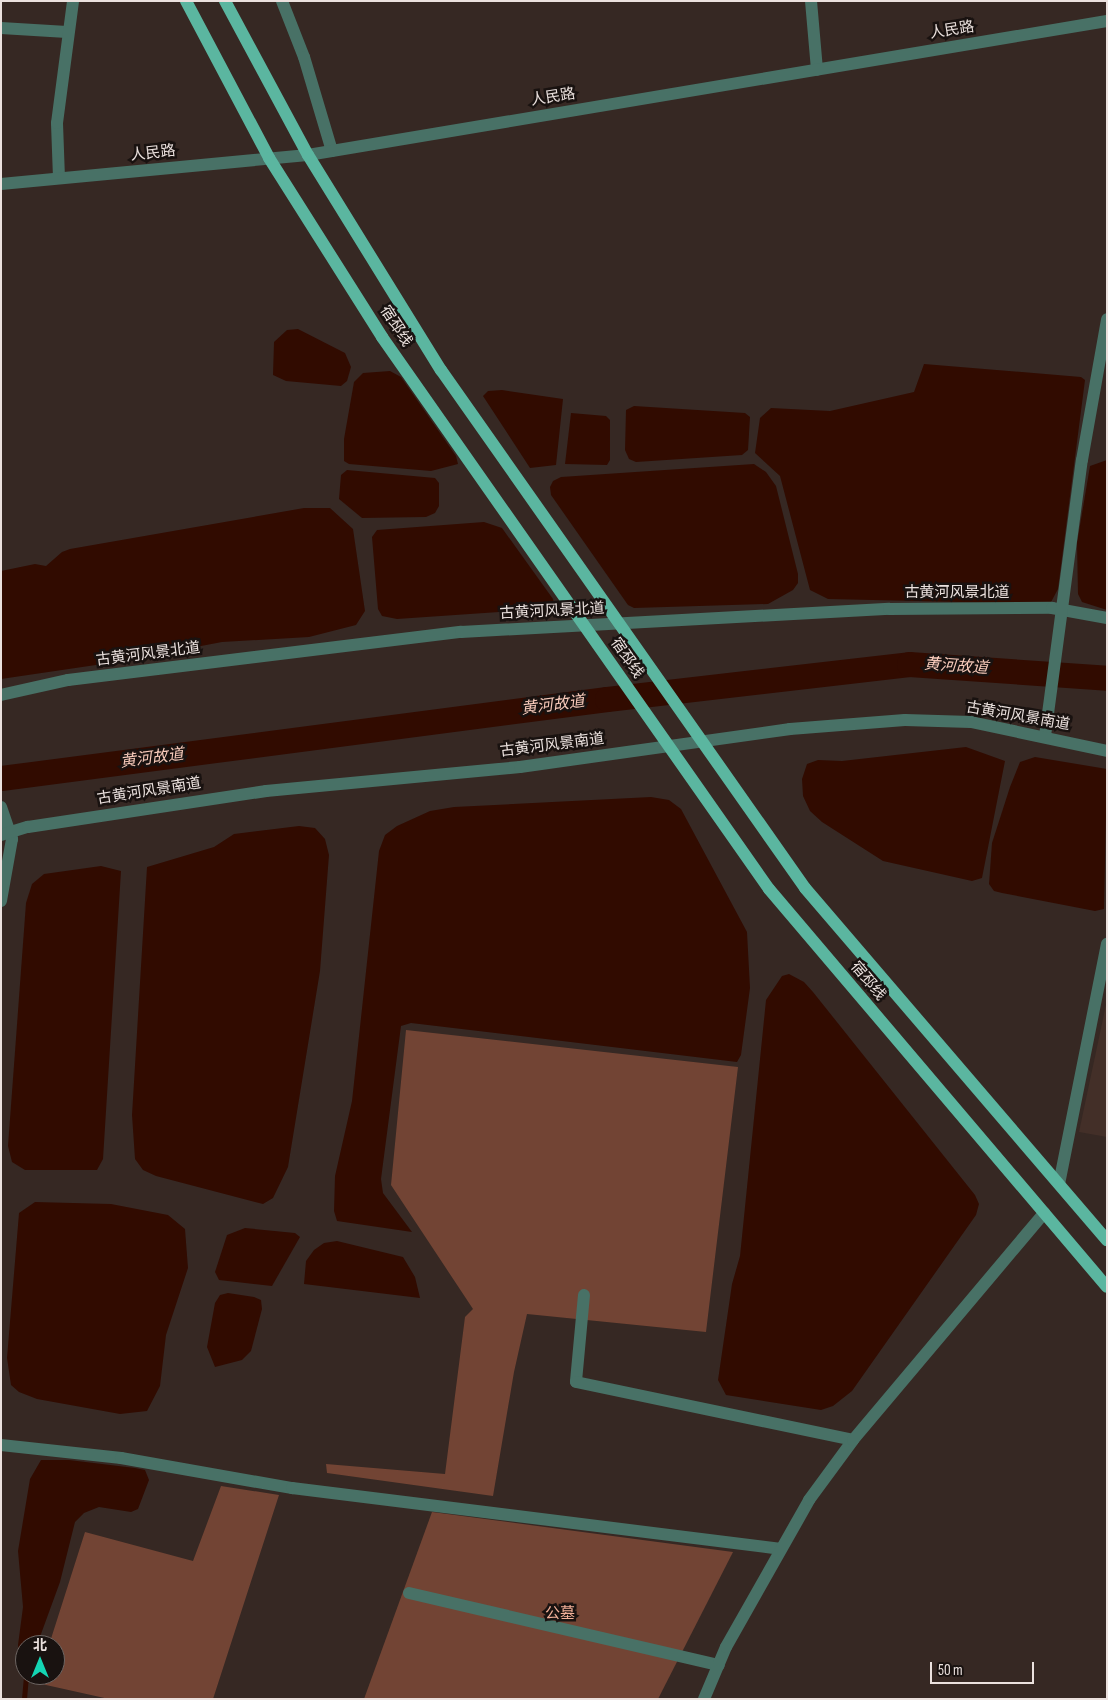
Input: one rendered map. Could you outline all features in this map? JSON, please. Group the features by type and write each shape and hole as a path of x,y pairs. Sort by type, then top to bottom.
{"main road":[{"name":"宿邳线","path":"186,1 269,158 382,337 769,889 1107,1287"},
{"name":"宿邳线","path":"225,1 308,155 441,370 806,888 1107,1240"}],"street":[{"path":"59,178 56,123 67,32 73,1"},
{"path":"282,1 304,57 332,151"},
{"path":"811,1 817,70"},
{"name":"人民路","path":"1,184 308,155 1107,21"},
{"path":"1,28 67,32"},
{"path":"1045,731 1082,460 1107,319"},
{"name":"古黄河风景北道","path":"1,695 68,680 461,632 890,609 1107,618"},
{"name":"古黄河风景南道","path":"5,829 266,790 520,767 790,728 905,720 952,721 1045,731 1107,751"},
{"path":"1,807 11,854 1,902"},
{"path":"1059,1184 1107,944"},
{"path":"704,1699 719,1665 780,1549 809,1500 853,1440 1044,1213"},
{"path":"584,1295 576,1382 853,1440"},
{"path":"1,1445 121,1458 292,1488 780,1549"},
{"path":"409,1593 719,1665"}],"shaded area":[{"path":"298,329 345,353 351,367 347,381 341,386 286,381 273,375 274,342 287,330"},
{"path":"924,364 1081,377 1085,380 1058,589 1050,604 828,599 810,590 780,476 755,453 760,418 771,408 830,411 914,392"},
{"path":"390,371 401,377 456,456 458,464 431,471 349,464 344,461 344,439 354,382 363,373"},
{"path":"502,390 563,399 556,465 530,468 483,396 488,391"},
{"path":"634,406 745,413 750,417 748,450 742,455 636,462 629,459 625,450 626,410"},
{"path":"571,413 606,416 610,420 610,460 607,465 565,464"},
{"path":"1107,460 1107,610 1082,602 1078,594 1077,543 1090,466"},
{"path":"754,464 766,472 776,486 798,574 798,583 793,590 768,604 634,608 628,605 551,495 550,487 553,481 561,477"},
{"path":"347,470 435,478 439,483 439,506 435,513 426,517 362,518 339,499 341,475"},
{"path":"304,508 330,508 353,529 365,611 356,625 309,637 222,642 123,661 1,679 1,571 35,564 46,566 62,552 70,549"},
{"path":"484,522 502,528 553,599 555,608 397,619 382,616 378,609 372,537 377,530"},
{"path":"966,747 1005,761 982,878 972,881 883,861 822,822 810,811 803,796 802,779 807,764 818,760 842,761"},
{"path":"1035,757 1107,769 1104,909 1095,911 1002,893 994,891 989,884 992,843 1010,787 1020,762"},
{"path":"651,797 669,800 681,809 747,932 750,988 741,1055 737,1062 411,1023 401,1026 381,1179 383,1193 412,1232 337,1221 334,1211 335,1176 352,1101 379,851 385,835 397,826 430,811 454,807"},
{"path":"299,826 315,828 325,839 329,855 320,971 288,1167 273,1198 263,1204 156,1176 143,1170 135,1159 132,1115 147,867 214,847 234,834"},
{"path":"101,866 121,871 103,1159 97,1170 25,1170 12,1162 8,1146 26,903 32,884 44,874"},
{"path":"789,974 804,982 813,992 975,1195 979,1204 976,1215 852,1391 833,1406 821,1410 726,1395 718,1380 732,1284 740,1256 766,1000 782,976"},
{"path":"1107,1000 1107,1137 1079,1132"},
{"path":"35,1202 111,1204 168,1215 185,1229 188,1268 166,1335 160,1386 147,1411 120,1414 37,1399 19,1392 11,1385 7,1358 19,1213"},
{"path":"245,1228 295,1233 300,1237 272,1286 219,1280 215,1272 227,1235"},
{"path":"337,1241 403,1257 415,1277 420,1298 304,1284 306,1261 314,1250 324,1243"},
{"path":"228,1293 261,1300 262,1309 251,1351 242,1360 215,1367 207,1347 215,1303 220,1295"},
{"path":"41,1460 69,1460 145,1470 149,1480 138,1509 131,1512 99,1507 84,1513 75,1522 60,1582 41,1635 19,1635 23,1607 18,1551 30,1479"}],"green space":[{"path":"406,1030 738,1067 706,1332 527,1314 514,1372 493,1496 327,1473 326,1464 445,1474 465,1317 473,1309 391,1185"},
{"path":"221,1486 279,1495 213,1699 109,1699 46,1685 65,1685 65,1635 52,1635 85,1532 193,1561"},
{"name":"公墓","path":"432,1512 733,1552 658,1699 364,1699"}],"waterway":[{"name":"黄河故道","path":"1,778 607,699 909,664 1107,678"},
{"path":"24,1699 25,1685"}]}
